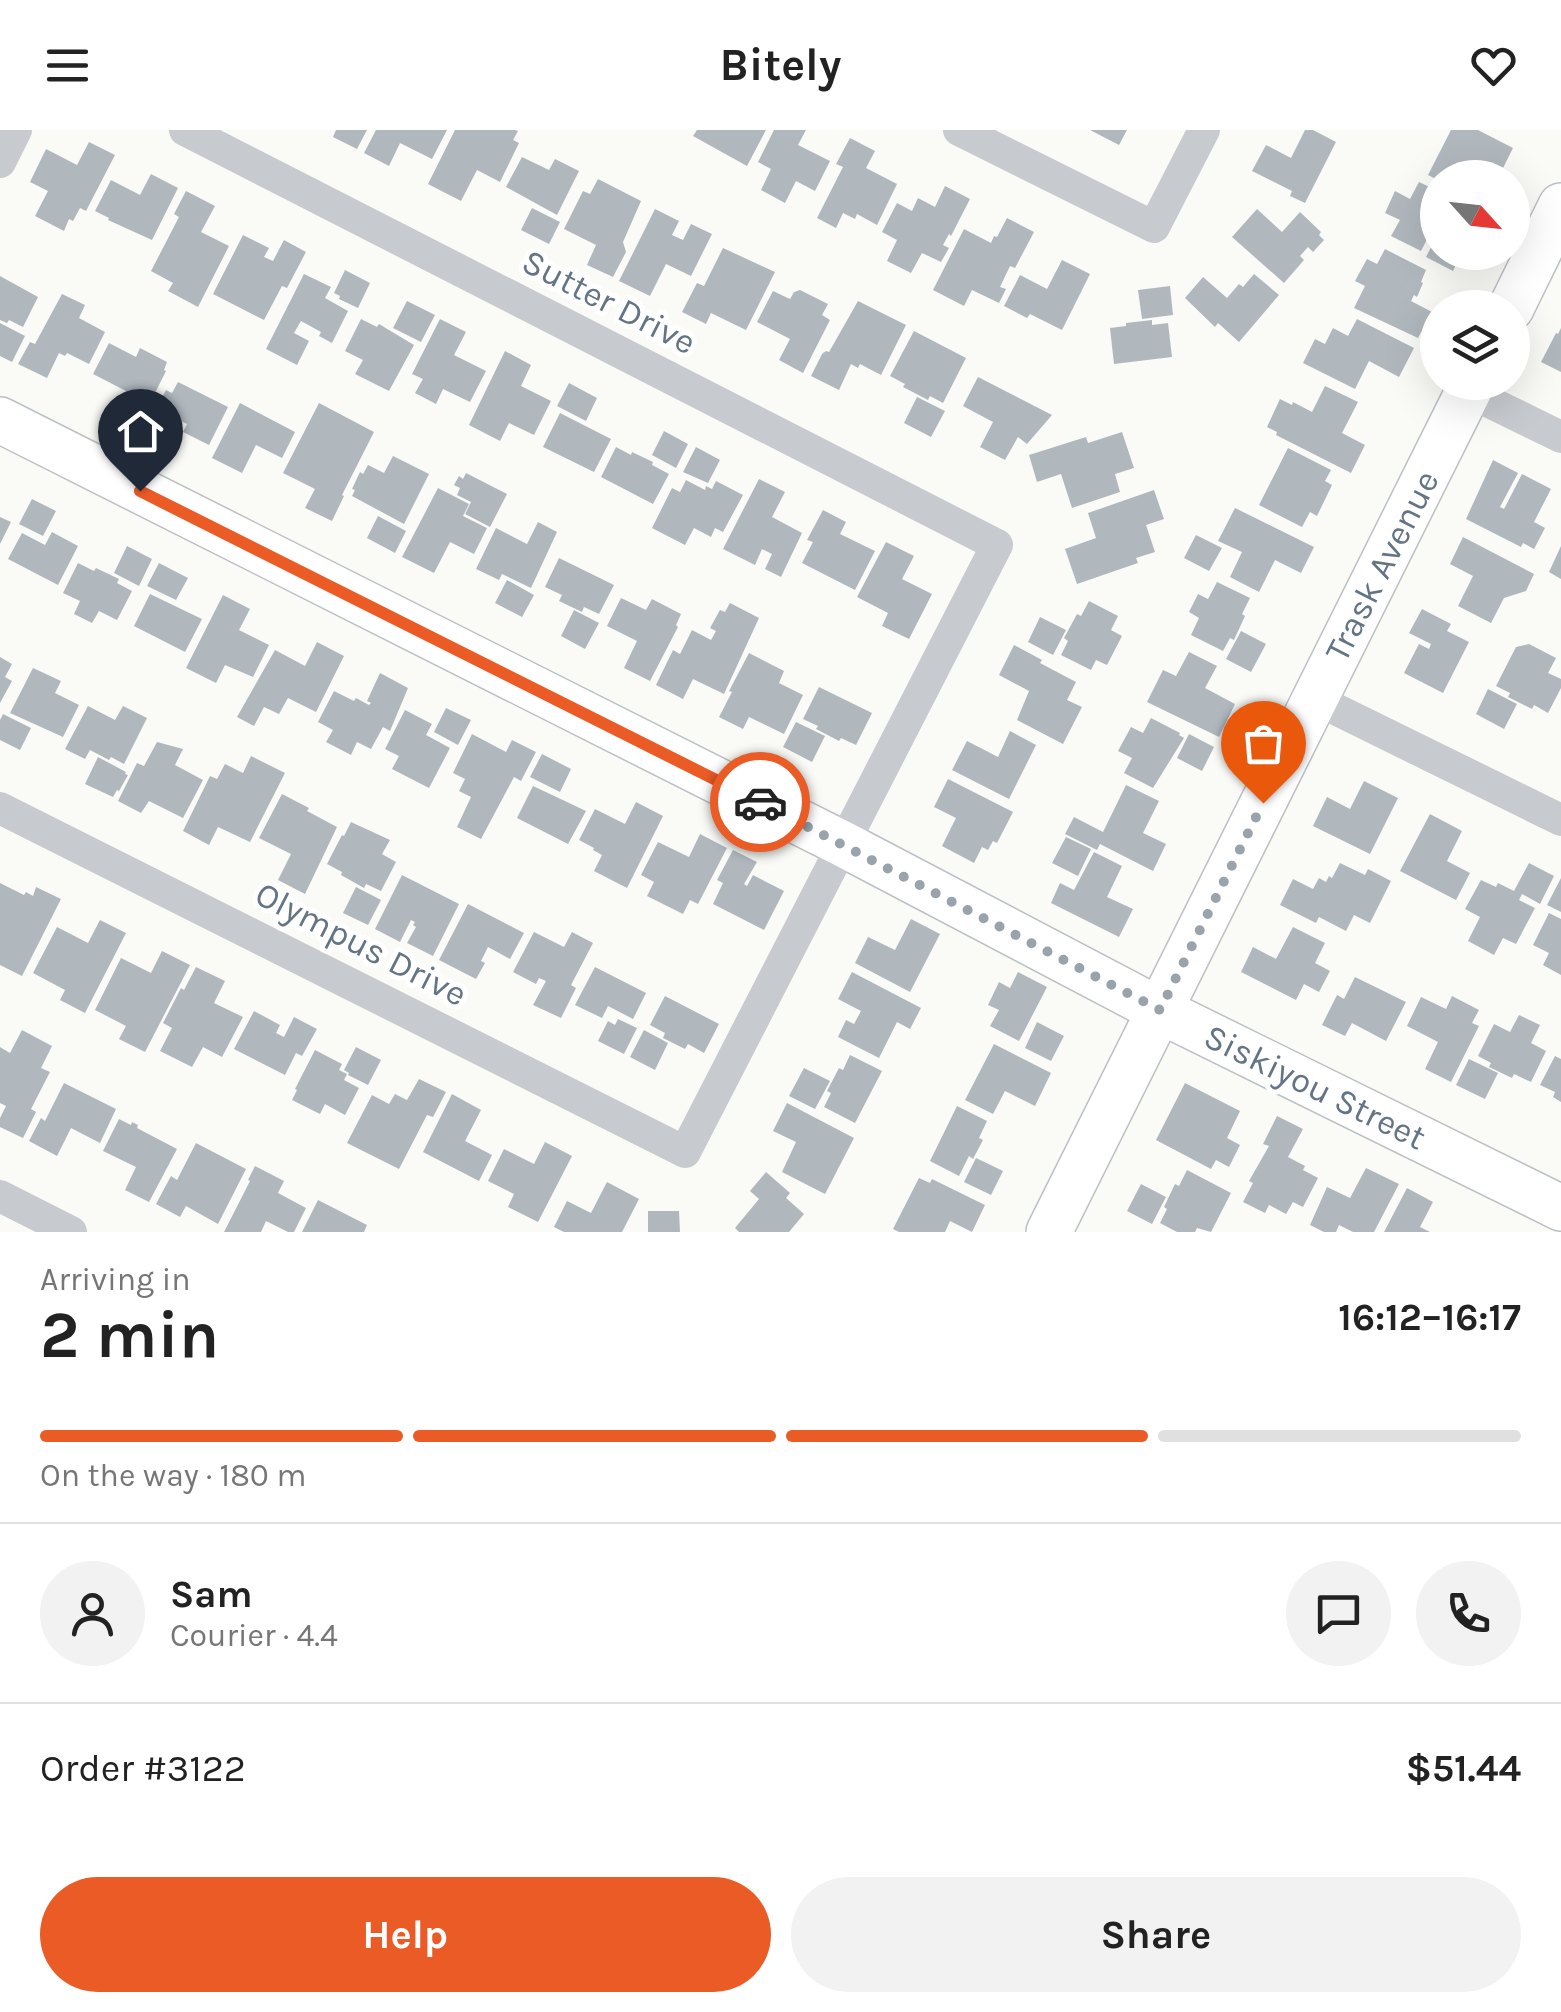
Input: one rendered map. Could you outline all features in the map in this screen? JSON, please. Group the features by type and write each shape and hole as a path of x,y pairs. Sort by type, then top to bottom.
{"street":[{"path":"0,162 16,130"},
{"name":"Sutter Drive","path":"185,130 997,545 843,844"},
{"path":"959,130 1154,227 1204,130"},
{"path":"1519,290 1561,206"},
{"name":"Trask Avenue","path":"1049,1232 1464,400"},
{"path":"1494,400 1561,437"},
{"name":"Siskiyou Street","path":"0,420 843,844 1160,1010 1561,1208"},
{"path":"1315,699 1561,820"},
{"name":"Olympus Drive","path":"0,808 685,1152 843,844"},
{"path":"0,1196 71,1232"}],"building":[{"path":"336,130 367,130 357,149 333,137"},
{"path":"376,130 447,130 432,159 400,143 389,166 364,153"},
{"path":"455,130 518,131 513,140 519,143 500,182 477,170 461,201 428,184"},
{"path":"697,130 766,130 747,166 693,136"},
{"path":"774,130 806,130 798,145 830,161 815,191 796,181 785,203 761,190 771,169 758,162"},
{"path":"1090,130 1127,130 1119,145"},
{"path":"1305,130 1336,142 1305,203 1290,196 1292,191 1252,171 1266,145 1291,158"},
{"path":"1451,130 1478,130 1513,148 1507,160 1436,160"},
{"path":"850,138 875,151 866,168 897,184 877,225 857,214 855,219 843,213 836,228 817,218 843,167 836,164"},
{"path":"89,142 115,155 86,211 80,208 64,231 35,216 48,191 30,182 46,149 77,165"},
{"path":"522,157 549,170 555,159 579,171 557,215 506,187"},
{"path":"151,174 178,188 152,240 95,211 111,180 140,195"},
{"path":"598,179 641,201 623,242 626,252 613,277 587,265 596,245 564,229 583,191 590,194"},
{"path":"1420,182 1420,250 1391,236 1400,220 1385,213 1395,191 1410,199"},
{"path":"945,186 970,199 943,245 949,248 941,262 922,253 911,273 887,261 897,240 882,232 897,203 912,211 918,198 935,207"},
{"path":"186,191 215,206 201,232 229,246 198,307 168,291 173,283 151,271 179,217 174,214"},
{"path":"532,208 560,222 549,244 521,230"},
{"path":"655,209 679,221 672,235 683,240 691,224 712,234 691,276 666,264 650,296 619,281"},
{"path":"1257,209 1282,232 1300,212 1324,240 1313,252 1308,247 1300,256 1304,260 1284,283 1232,237"},
{"path":"1007,218 1034,232 1015,268 1010,266 1000,287 1006,289 999,303 972,290 964,306 933,290 964,229 991,243"},
{"path":"243,235 269,248 264,257 273,261 284,240 306,252 264,320 213,294"},
{"path":"723,248 775,272 746,330 711,313 706,324 682,312 697,283 704,286"},
{"path":"1385,249 1426,270 1417,297 1414,295 1411,301 1420,306 1418,338 1354,308 1365,286 1355,281 1367,259 1377,264"},
{"path":"1062,260 1090,274 1062,330 1004,306 1020,275 1047,289"},
{"path":"345,270 370,283 358,308 334,293"},
{"path":"304,274 331,287 325,298 348,311 332,343 301,321 294,333 309,341 297,365 266,349"},
{"path":"1254,274 1279,295 1239,342 1218,323 1215,327 1185,298 1203,277 1227,298"},
{"path":"0,276 38,297 23,327 0,320"},
{"path":"1170,286 1173,315 1142,319 1138,290"},
{"path":"800,290 828,304 822,315 830,320 803,373 779,360 790,339 757,322 773,291 790,299"},
{"path":"62,294 85,305 79,318 105,332 89,364 59,353 47,378 18,364 30,342 35,344"},
{"path":"407,301 435,315 421,342 393,328"},
{"path":"858,301 906,325 881,375 860,364 858,368 851,364 839,390 811,376"},
{"path":"361,319 377,327 379,324 414,345 389,391 355,374 363,360 345,351"},
{"path":"440,319 466,332 454,355 486,371 470,402 443,389 436,404 415,393 423,379 412,374"},
{"path":"1357,319 1414,348 1399,377 1369,361 1355,389 1303,363 1315,339 1325,344 1333,328 1348,336"},
{"path":"1152,320 1152,325 1168,323 1172,357 1114,364 1110,328"},
{"path":"0,323 25,336 12,362 0,356"},
{"path":"1561,328 1561,372 1541,362"},
{"path":"914,331 966,358 943,403 930,396 928,400 890,376"},
{"path":"109,343 136,357 140,348 167,362 139,425 114,413 126,391 93,374"},
{"path":"505,351 531,365 521,386 551,401 534,435 509,423 500,441 469,425"},
{"path":"978,377 1052,415 1027,444 1018,437 1005,460 980,447 993,422 963,406"},
{"path":"178,382 228,407 209,445 183,432 187,424 179,420 169,440 146,428 166,390 172,393"},
{"path":"569,383 597,398 586,421 557,406"},
{"path":"1325,386 1358,402 1342,433 1365,445 1351,473 1267,427 1280,399 1312,412"},
{"path":"917,397 945,411 931,437 904,423"},
{"path":"240,403 295,432 282,458 256,445 242,473 212,458"},
{"path":"319,403 374,432 332,521 305,508 315,489 283,473"},
{"path":"560,413 611,439 594,472 543,447"},
{"path":"664,431 688,444 676,468 652,455"},
{"path":"1122,432 1134,468 1115,474 1120,492 1072,508 1061,474 1037,482 1029,455 1086,437 1088,443"},
{"path":"616,447 653,462 669,474 653,504 601,477"},
{"path":"696,447 720,460 708,483 683,472"},
{"path":"1288,448 1331,470 1325,481 1332,485 1317,516 1310,512 1302,527 1259,505"},
{"path":"393,456 429,474 404,524 352,496 360,472 363,474 368,465 384,473"},
{"path":"1493,460 1518,473 1500,507 1504,509 1522,474 1551,489 1534,522 1545,528 1534,549 1523,543 1521,547 1466,519"},
{"path":"466,473 507,494 490,527 465,514 471,502 457,495 460,488 454,485"},
{"path":"759,479 785,492 772,517 802,533 781,577 765,569 772,554 762,549 755,565 723,549"},
{"path":"686,480 705,490 706,486 712,489 716,481 743,495 723,532 715,528 711,537 694,528 685,545 652,528 672,488 680,492"},
{"path":"438,488 469,504 463,516 487,528 474,554 450,542 434,573 402,557"},
{"path":"1154,490 1164,519 1146,525 1155,552 1136,558 1138,563 1077,584 1065,549 1096,538 1088,513"},
{"path":"32,499 56,511 43,536 19,524"},
{"path":"1235,508 1314,547 1301,573 1275,560 1259,592 1230,577 1242,552 1218,541"},
{"path":"823,510 846,522 840,534 875,551 855,590 802,563 813,542 807,540"},
{"path":"378,516 406,531 395,553 367,538"},
{"path":"0,517 11,522 0,544"},
{"path":"538,522 557,532 531,588 502,574 499,580 476,569 496,528 527,544"},
{"path":"52,532 78,546 58,585 8,559 22,533 45,545"},
{"path":"1196,535 1222,548 1209,571 1184,558"},
{"path":"1463,537 1534,574 1526,591 1504,598 1491,623 1458,606 1473,576 1450,564"},
{"path":"886,542 914,556 902,579 932,594 909,639 882,626 888,613 857,597"},
{"path":"127,546 152,559 139,586 114,573"},
{"path":"1561,546 1561,579 1549,572"},
{"path":"559,558 614,585 599,614 584,607 582,612 559,601 562,595 545,587"},
{"path":"78,563 119,579 117,583 132,591 117,620 99,611 92,623 74,614 80,601 63,593"},
{"path":"159,563 188,578 176,600 147,586"},
{"path":"507,580 534,595 522,617 495,603"},
{"path":"1217,582 1250,598 1234,640 1230,638 1223,651 1191,635 1199,618 1189,612 1198,594 1208,599"},
{"path":"150,594 202,619 185,652 134,626"},
{"path":"223,595 250,609 239,630 269,645 253,677 225,665 216,683 186,668"},
{"path":"621,598 646,610 652,599 681,614 650,681 624,668 637,641 607,626"},
{"path":"1089,601 1118,616 1111,630 1122,636 1107,665 1096,660 1091,670 1061,655 1068,641 1064,638"},
{"path":"730,603 759,618 724,694 693,679 683,699 656,685 673,650 680,654 692,630 711,640 716,631 710,628 720,610 725,612"},
{"path":"1422,609 1451,624 1447,631 1469,642 1443,693 1404,673 1419,644 1429,649 1431,644 1409,633"},
{"path":"574,610 599,623 585,649 561,636"},
{"path":"1040,617 1066,630 1053,655 1028,642"},
{"path":"1241,631 1266,644 1251,672 1226,659"},
{"path":"317,642 344,656 316,712 288,698 279,714 264,707 254,726 237,717 275,650 305,666"},
{"path":"1529,644 1556,658 1548,673 1561,679 1561,688 1548,713 1508,697 1510,693 1496,686 1516,647"},
{"path":"1014,645 1076,682 1067,700 1082,707 1063,744 1017,720 1029,691 999,675"},
{"path":"1189,652 1217,666 1205,688 1235,704 1219,737 1147,702 1163,670 1176,676"},
{"path":"749,653 784,671 779,683 803,695 784,734 749,717 743,729 719,717"},
{"path":"0,657 12,664 5,677 12,681 0,703"},
{"path":"33,668 61,681 55,693 79,705 63,737 10,713"},
{"path":"380,673 408,688 390,731 383,727 371,749 357,742 351,755 326,742 333,730 318,722 334,691 369,705 367,701"},
{"path":"819,687 872,713 856,745 841,738 839,741 803,719"},
{"path":"1488,689 1517,704 1504,729 1476,714"},
{"path":"88,706 115,720 123,706 147,718 124,764 90,750 85,759 65,749"},
{"path":"446,708 471,720 458,745 434,732"},
{"path":"405,710 432,724 426,735 450,748 429,788 392,769 399,756 385,749"},
{"path":"3,714 31,728 20,750 0,740"},
{"path":"1151,718 1184,738 1153,788 1124,773 1132,758 1118,751 1131,727 1143,733"},
{"path":"796,722 825,736 812,762 783,747"},
{"path":"1010,731 1036,745 1009,799 952,770 967,741 998,757"},
{"path":"472,734 506,752 512,740 536,752 521,781 514,777 481,839 457,827 471,797 459,791 465,779 453,773"},
{"path":"1189,734 1214,747 1202,771 1177,758"},
{"path":"157,742 183,749 175,765 203,780 183,818 149,801 141,813 118,801 137,763 144,766"},
{"path":"542,754 571,769 560,792 530,777"},
{"path":"251,756 285,773 250,842 218,827 209,845 183,831 210,776 217,779 225,764 243,773"},
{"path":"98,757 128,775 113,797 85,784"},
{"path":"948,779 1013,812 997,843 993,841 988,850 982,847 974,863 942,846 956,818 934,807"},
{"path":"1364,781 1398,798 1370,854 1313,826 1327,797 1350,809"},
{"path":"1126,785 1159,801 1143,833 1166,844 1153,871 1100,844 1097,850 1065,834 1074,817 1103,832"},
{"path":"533,786 586,811 568,844 517,818"},
{"path":"282,794 337,827 305,894 278,880 291,854 259,838"},
{"path":"636,802 663,816 627,888 594,871 602,855 579,840 595,809 625,824"},
{"path":"1430,814 1462,831 1447,861 1470,873 1456,900 1400,871"},
{"path":"351,822 390,840 382,854 396,862 381,891 366,884 364,888 327,864"},
{"path":"700,834 727,848 698,904 690,900 683,914 647,896 654,882 641,875 658,842 689,857"},
{"path":"1066,837 1091,849 1078,876 1052,863"},
{"path":"733,850 757,862 744,884 747,886 753,875 784,891 764,930 713,904 723,883 717,880"},
{"path":"1094,852 1122,866 1107,897 1133,909 1119,937 1051,903 1060,883 1074,890"},
{"path":"1340,863 1365,875 1368,869 1391,881 1370,923 1354,915 1346,931 1319,917 1316,923 1280,905 1293,879 1313,889 1319,878 1326,882 1329,876 1332,878"},
{"path":"1529,863 1554,876 1540,904 1522,894 1519,900 1535,908 1516,944 1503,938 1494,955 1468,941 1480,917 1465,909 1481,880 1514,891"},
{"path":"402,875 459,904 433,956 407,943 416,927 411,920 400,942 375,929"},
{"path":"1561,878 1561,912 1547,905"},
{"path":"0,883 24,895 26,892 33,896 36,887 61,899 22,976 0,965"},
{"path":"356,887 381,900 368,925 343,913"},
{"path":"468,904 524,933 510,959 488,947 476,979 439,960"},
{"path":"1549,913 1561,919 1561,975 1543,965 1549,953 1533,945"},
{"path":"911,919 940,934 910,992 855,963 868,937 895,950"},
{"path":"100,920 126,933 85,1013 60,1000 65,990 33,973 57,927 88,943"},
{"path":"1293,927 1325,943 1315,963 1330,971 1319,992 1304,984 1296,1000 1241,972 1253,947 1276,959"},
{"path":"534,932 564,947 572,932 593,943 571,985 576,988 561,1018 533,1005 546,981 539,978 536,984 513,972"},
{"path":"162,951 190,965 145,1052 119,1039 126,1026 95,1010 121,958 151,973"},
{"path":"196,967 225,981 214,1003 243,1017 222,1057 203,1047 192,1067 160,1051 172,1028 163,1023"},
{"path":"595,967 646,993 633,1019 608,1006 602,1018 575,1005"},
{"path":"852,972 921,1008 910,1029 897,1022 879,1058 838,1037 846,1020 854,1024 861,1011 838,999"},
{"path":"1018,972 1047,987 1019,1041 990,1026 999,1010 988,1005 999,982 1010,988"},
{"path":"1355,977 1406,1002 1386,1041 1352,1023 1345,1036 1322,1025 1337,995 1344,999"},
{"path":"665,996 719,1024 704,1053 663,1038 665,1033 650,1025"},
{"path":"1452,996 1479,1010 1472,1023 1479,1026 1451,1082 1425,1069 1438,1042 1407,1026 1421,997 1446,1009"},
{"path":"254,1011 280,1025 276,1033 284,1037 294,1017 317,1029 302,1056 296,1053 285,1075 234,1049"},
{"path":"1519,1015 1540,1025 1531,1043 1546,1051 1531,1082 1489,1067 1491,1063 1478,1056 1494,1024 1510,1032"},
{"path":"618,1019 637,1028 624,1054 598,1041 608,1021 615,1025"},
{"path":"1037,1022 1064,1036 1051,1061 1025,1048"},
{"path":"22,1030 52,1046 41,1068 50,1072 31,1109 36,1112 23,1138 0,1127 6,1106 0,1103 0,1047 10,1053"},
{"path":"644,1030 668,1043 655,1070 630,1057"},
{"path":"994,1044 1051,1073 1035,1106 1005,1091 993,1114 965,1100"},
{"path":"356,1047 381,1060 368,1085 344,1070"},
{"path":"315,1050 342,1064 339,1070 347,1074 344,1080 359,1088 345,1115 325,1104 320,1114 292,1100"},
{"path":"850,1055 882,1071 855,1123 824,1107 831,1093 827,1091"},
{"path":"1555,1056 1561,1059 1561,1102 1553,1097 1555,1092 1540,1085"},
{"path":"1469,1059 1498,1073 1485,1099 1456,1085"},
{"path":"804,1068 830,1081 815,1109 789,1096"},
{"path":"419,1079 446,1092 433,1117 427,1115 399,1169 347,1143 372,1095 389,1104 395,1094 407,1100"},
{"path":"64,1083 116,1109 100,1143 71,1128 57,1156 29,1141 41,1118 45,1121"},
{"path":"1185,1083 1240,1111 1227,1138 1240,1145 1229,1167 1216,1160 1211,1169 1156,1140"},
{"path":"452,1094 481,1110 465,1141 492,1155 479,1181 423,1152"},
{"path":"787,1103 854,1138 825,1194 782,1172 796,1142 773,1131"},
{"path":"957,1106 987,1121 979,1138 983,1140 959,1176 930,1161"},
{"path":"1277,1116 1303,1129 1288,1157 1318,1178 1303,1207 1293,1202 1286,1214 1269,1205 1265,1213 1243,1202 1253,1183 1249,1181 1269,1146 1263,1144"},
{"path":"119,1119 138,1125 137,1128 177,1149 149,1202 125,1190 136,1167 103,1151"},
{"path":"545,1142 572,1156 538,1222 508,1207 514,1194 488,1181 504,1149 534,1164"},
{"path":"196,1143 246,1169 218,1224 186,1206 180,1217 156,1204 171,1176 177,1180"},
{"path":"976,1158 1003,1171 991,1195 964,1182"},
{"path":"255,1166 284,1181 278,1193 306,1208 294,1232 266,1221 261,1232 224,1232"},
{"path":"1366,1168 1399,1184 1374,1232 1353,1232 1339,1225 1336,1232 1324,1232 1310,1225 1327,1187 1350,1198"},
{"path":"1187,1170 1231,1193 1211,1232 1197,1228 1195,1232 1177,1232 1160,1223 1175,1184 1179,1186"},
{"path":"766,1172 790,1193 786,1198 804,1214 789,1232 739,1232 735,1228 759,1199 750,1191"},
{"path":"919,1178 930,1183 932,1179 985,1205 972,1232 950,1221 945,1232 893,1229"},
{"path":"607,1182 639,1199 622,1232 564,1232 554,1227 567,1201 591,1213"},
{"path":"1141,1184 1166,1197 1152,1224 1127,1211"},
{"path":"1407,1188 1433,1202 1420,1227 1430,1232 1384,1232"},
{"path":"318,1200 367,1225 364,1232 302,1232"},
{"path":"648,1211 679,1211 680,1232 648,1232"}],"way so far":[{"path":"760,802 1160,1010 1263,803"}],"route":[{"path":"140,491 760,802"}]}
